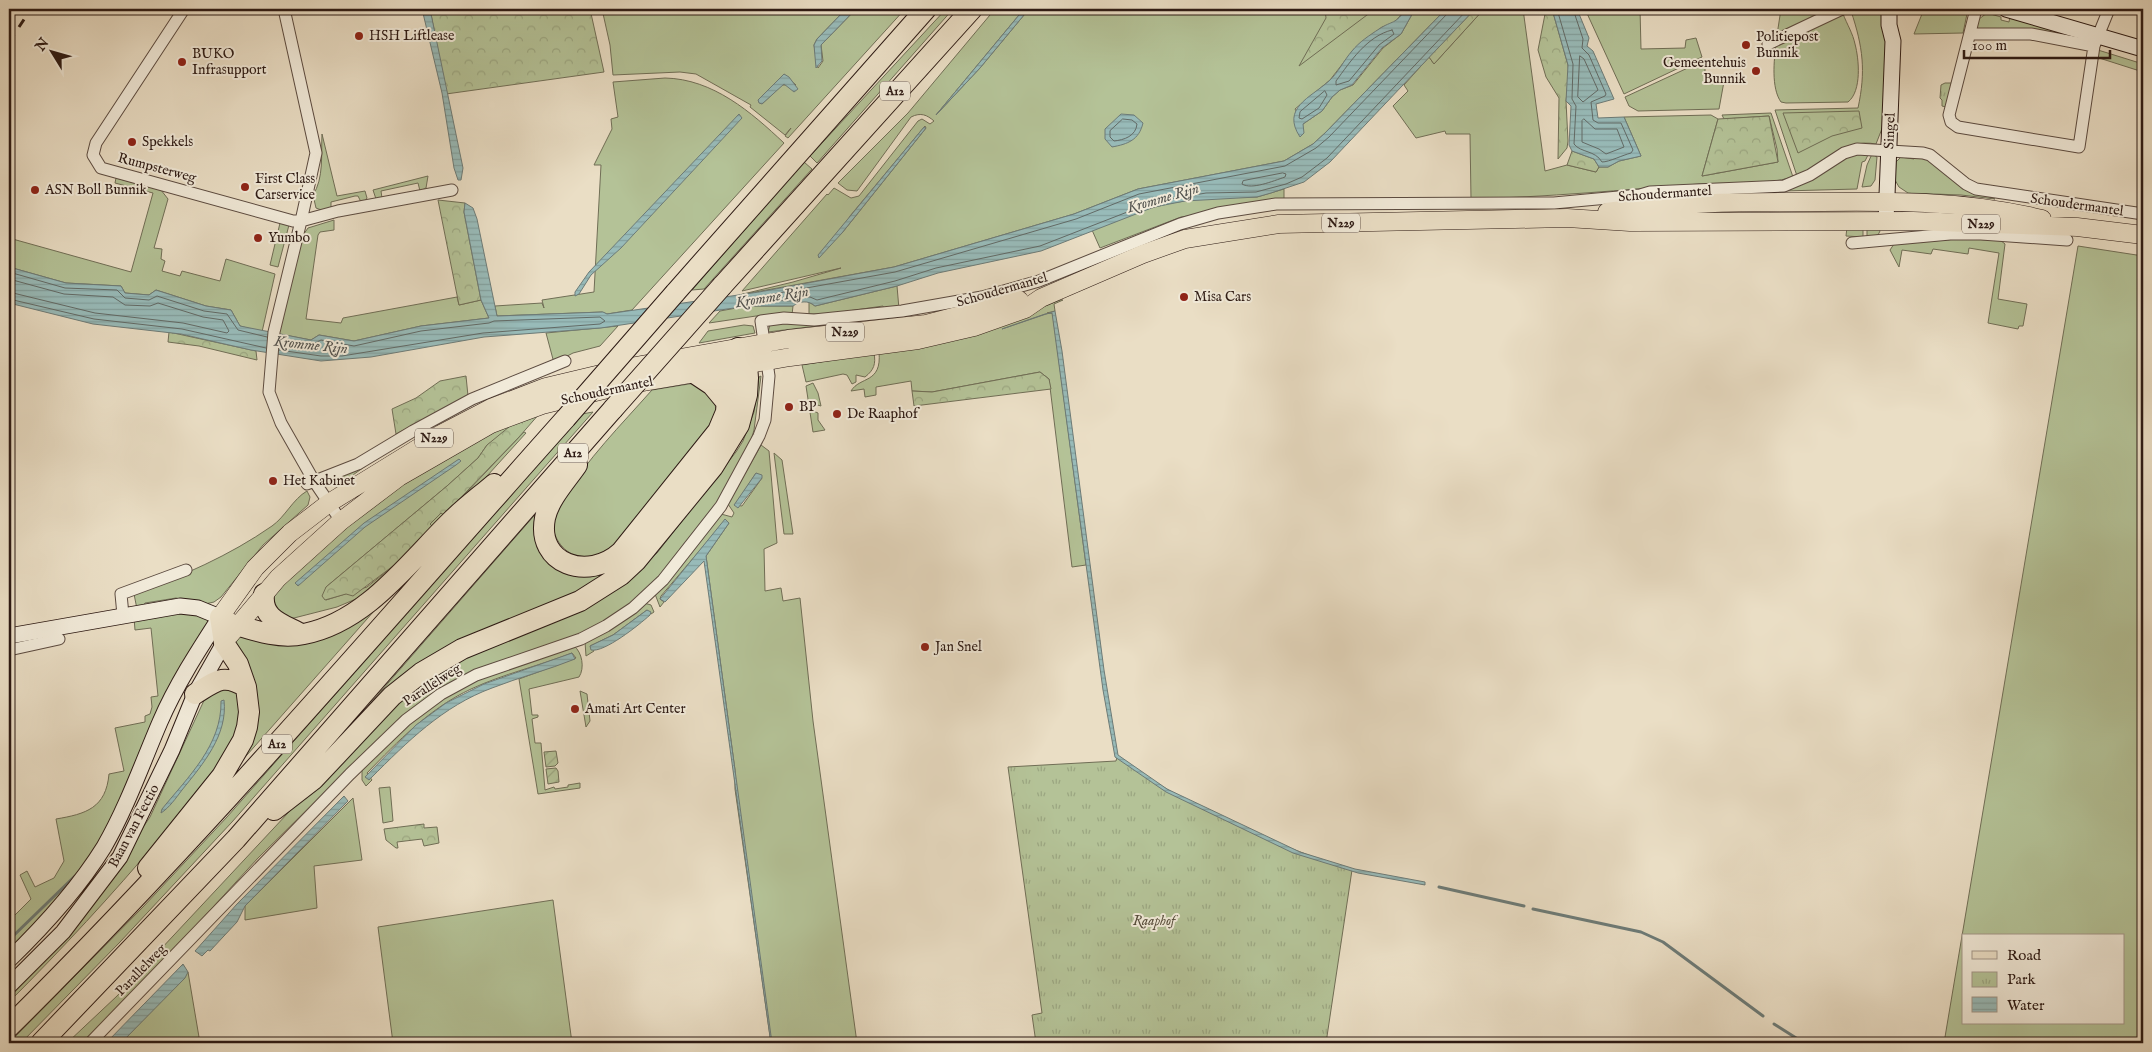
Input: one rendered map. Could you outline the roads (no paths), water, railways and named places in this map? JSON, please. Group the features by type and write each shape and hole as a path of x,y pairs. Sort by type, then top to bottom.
{"highway":[{"name":"A12","path":"9,1027 91,945 292,728 926,9"},
{"name":"A12","path":"40,1043 236,840 613,408 822,173 972,9"},
{"name":"A12","path":"613,408 549,506 545,518 546,538 550,547 557,556 576,567 595,567 614,559 630,542 718,431 723,420 738,360"},
{"name":"A12","path":"236,840 314,779 392,696 421,672 462,649 580,601 614,580 636,561 713,467 733,438 744,410 748,385 738,360"},
{"path":"694,373 712,385 727,404"},
{"name":"A12","path":"91,945 177,830 227,768 243,740 248,727 249,712 246,687 238,664 224,643 228,621 268,634 303,635 339,621 372,600 452,520 549,437"},
{"path":"264,594 263,605 268,615 303,635"},
{"path":"194,694 219,679 235,681 246,687"}],"main road":[{"name":"Singel","path":"1889,9 1888,25 1893,41"},
{"name":"Singel","path":"1886,221 1893,41 1898,26 1898,9"},
{"path":"2014,10 2096,41 2143,49"},
{"name":"Schoudermantel","path":"1567,218 1624,210 1683,205 1759,202 1886,201 1987,208 2072,234"},
{"name":"Schoudermantel","path":"228,621 255,568 290,532 328,502 441,434 491,408 546,387 630,367 738,360 767,362 875,344 918,340 974,327 1025,309 1041,298 1170,236 1279,224 1567,218 1630,222 1886,221 2072,234 2143,235"},
{"name":"Schoudermantel","path":"228,621 264,594 302,554 341,521 399,477 491,424 542,405 620,386 694,373 738,360 764,344 822,334 926,324 1019,300 1041,298"},
{"path":"9,636 180,606 198,608 228,621"},
{"name":"Baan van Fectio","path":"9,960 73,891 104,847 120,818 160,722 184,674 228,621"},
{"name":"Baan van Fectio","path":"9,986 63,932 120,857 164,768 194,694 224,643"}],"street":[{"name":"Rumpsterweg","path":"184,9 96,143 93,155 101,168 293,221 301,221 338,211 452,190"},
{"path":"284,9 316,153 274,332 269,392 281,424 310,482 328,502 341,521"},
{"path":"1768,44 1842,9"},
{"path":"1976,9 1949,114 1954,125 2078,147 2096,41 2109,9"},
{"path":"1970,34 2031,34 2096,41"},
{"name":"Schoudermantel","path":"764,344 761,321 784,318 814,320 902,311 982,297 1039,281 1170,236 1218,213 1276,204 1554,203 1640,196 1650,192 1774,187 1797,181 1844,153 1857,149 1890,150 1930,155 1966,184 1976,189 2143,214"},
{"path":"1886,221 1886,239"},
{"name":"Schoudermantel","path":"1852,243 1886,239 1982,234 2072,234"},
{"name":"Parallelweg","path":"90,1043 350,774 406,720 441,694 476,676 581,639 606,626 633,608 663,580 720,506 749,456 764,420 769,376 764,344"},
{"path":"310,482 358,464 472,399 565,361"},
{"path":"123,615 121,594 186,570"},
{"path":"9,650 59,639"}],"water":[{"path":"422,9 430,9 463,168 461,180 458,180 454,168 442,93"},
{"path":"846,9 856,9 821,45 822,61 816,68 814,45 817,39"},
{"path":"1024,9 1029,9 980,68 936,115"},
{"path":"1406,9 1415,9 1401,34 1382,48 1352,85 1340,90 1332,97 1322,111 1303,124 1304,133 1300,137 1295,127 1294,118 1300,105 1332,78 1358,45 1379,29 1396,20"},
{"name":"Kromme Rijn","path":"1446,9 1475,9 1330,162 1304,182 1257,197 1185,201 1154,207 1041,251 938,273 897,286 815,306 804,302 793,306 747,306 601,328 484,337 371,357 321,361 251,350 181,334 93,324 9,303 9,267 66,283 121,286 125,293 149,295 156,290 206,306 231,310 240,326 311,340 319,335 354,341 421,326 489,318 481,300 464,212 465,203 473,208 477,219 497,316 603,312 607,314 759,292 894,267 1074,214 1138,189 1284,161 1313,144 1325,133"},
{"path":"1552,9 1577,9 1589,38 1587,46 1593,51 1614,99 1596,104 1598,118 1624,117 1641,156 1619,161 1608,167 1599,167 1594,159 1572,151 1569,145 1571,106 1566,101 1568,65"},
{"path":"784,74 789,77 798,89 794,92 784,84 762,104 759,103 758,100"},
{"path":"739,114 742,118 621,248 591,275 579,294 575,296 575,292 589,272"},
{"path":"1121,114 1134,115 1143,123 1136,137 1112,147 1105,139 1105,129"},
{"path":"924,127 926,128 842,233 819,258 818,255"},
{"path":"1055,311 1062,351 1104,670 1118,755 1167,789 1300,852 1355,869 1425,882 1425,885 1358,873 1293,853 1166,792 1115,757 1103,690 1052,313 1047,314"},
{"path":"459,459 461,461 456,465 365,527 298,586 295,583 364,523"},
{"path":"756,473 762,475 762,478 738,508 734,505"},
{"path":"725,519 729,523 706,556 772,1043 704,561 665,602 660,599"},
{"path":"647,610 651,612 650,615 630,631 604,647 591,650 590,646 613,635"},
{"path":"572,653 575,659 492,688 457,705 412,738 369,780 365,777 416,725 446,703 484,684"},
{"path":"224,700 222,725 206,759 175,799 161,813 162,809 202,760 210,746 220,717 221,701"},
{"path":"344,796 348,801 245,906 237,922 210,951 208,950 202,956 195,951 237,904"},
{"path":"183,964 188,972 185,978 121,1043 106,1043"}],"waterway":[{"path":"9,940 75,876"},
{"path":"1439,887 1524,906"},
{"path":"1533,909 1641,932 1663,942 1763,1016"},
{"path":"1774,1024 1804,1043"}],"railway":[{"path":"9,42 31,9"}],"place":[{"name":"HSH Liftlease","path":"359,36"},
{"name":"Politiepost Bunnik","path":"1746,45"},
{"name":"BUKO Infrasupport","path":"182,62"},
{"name":"Gemeentehuis Bunnik","path":"1756,71"},
{"name":"Spekkels","path":"132,142"},
{"name":"First Class Carservice","path":"245,187"},
{"name":"ASN Boll Bunnik","path":"35,190"},
{"name":"Yumbo","path":"258,238"},
{"name":"Misa Cars","path":"1184,297"},
{"name":"BP","path":"789,407"},
{"name":"De Raaphof","path":"837,414"},
{"name":"Het Kabinet","path":"273,481"},
{"name":"Jan Snel","path":"925,647"},
{"name":"Amati Art Center","path":"575,709"}],"park label":[{"name":"Raaphof","path":"1154,921"}]}
